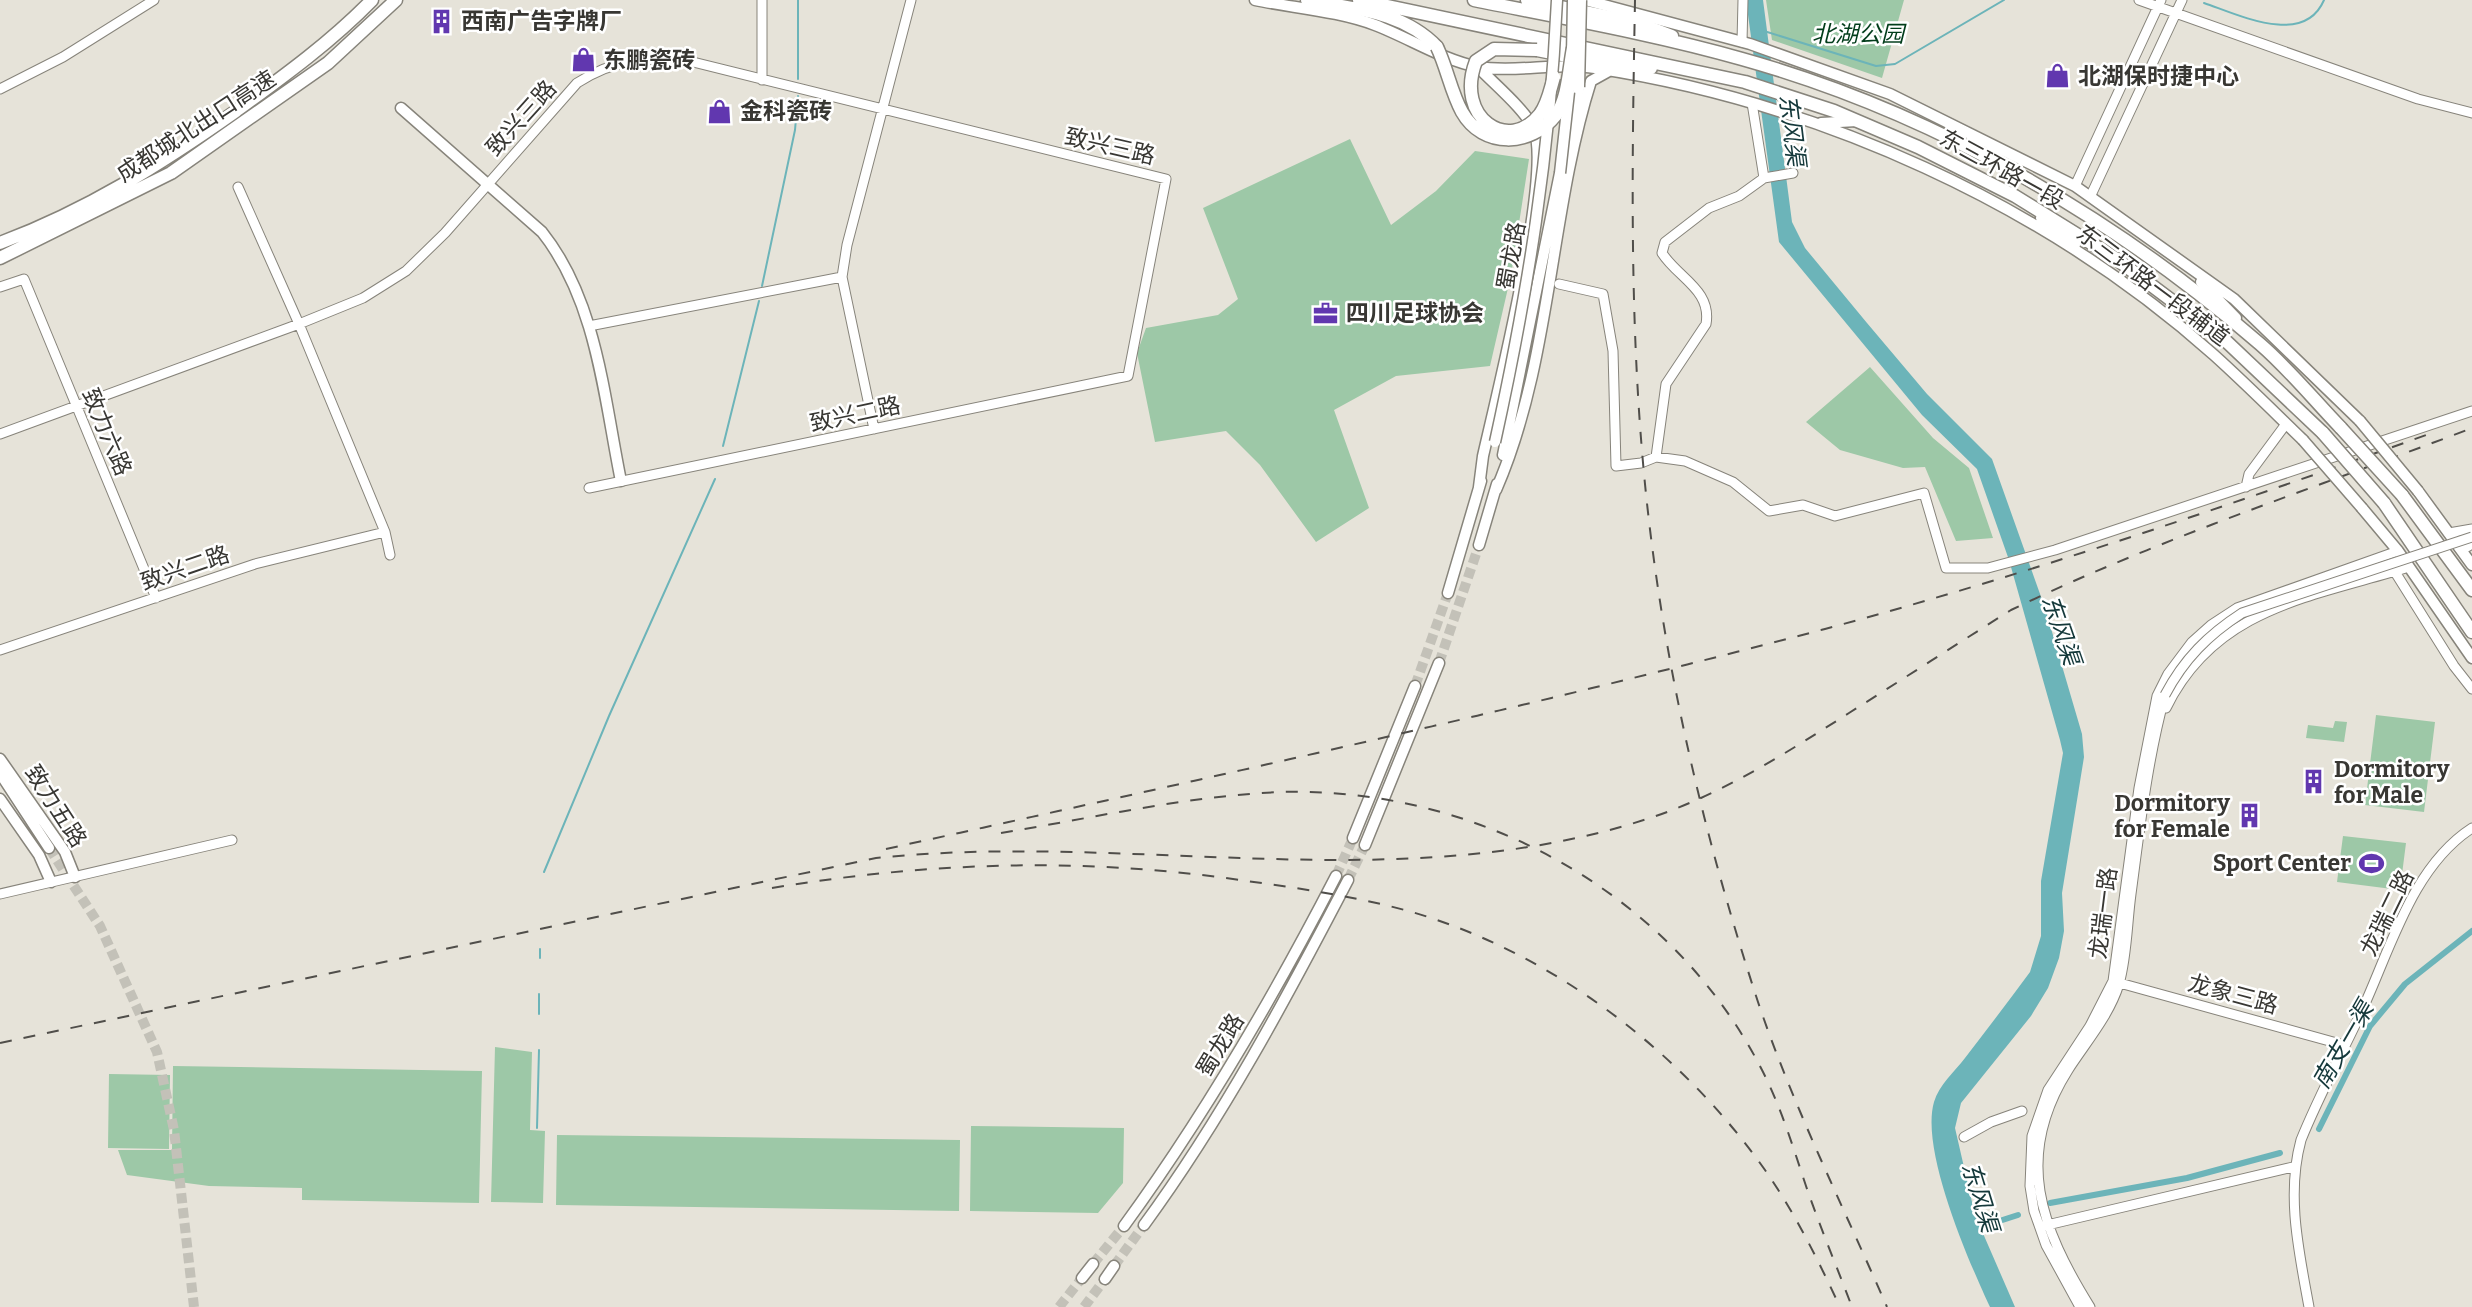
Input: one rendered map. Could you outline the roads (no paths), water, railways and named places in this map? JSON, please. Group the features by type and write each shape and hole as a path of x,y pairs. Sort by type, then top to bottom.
{"highway":[{"name":"成都城北出口高速","path":"0,243 88,205 170,158 319,50 372,0"},
{"path":"1307,0 1397,18 1412,25 1437,47 1462,113 1485,134 1515,141 1531,136 1556,114 1563,100 1573,48"},
{"name":"东三环路一段","path":"1359,0 1745,82 1858,121 1918,147 2015,196 2115,258 2227,342 2323,433 2384,503 2472,632"},
{"name":"东三环路一段","path":"1474,0 1740,58 1902,116 2011,170 2174,275 2262,345 2402,495 2472,590"},
{"path":"1527,0 1638,23 1715,52"},
{"path":"1560,173 1574,117 1578,87 1580,0"},
{"name":"成都城北出口高速","path":"0,258 171,173 328,62 395,3"},
{"path":"1554,77 1547,102 1530,123 1518,128 1492,127 1476,113 1469,88 1476,61 1494,49 1537,50 1603,63 1710,73"}],"main road":[{"name":"东三环路一段辅道","path":"1255,0 1374,25 1478,66 1593,67 1784,112 1915,163 2030,222 2127,286 2213,353 2303,440 2398,551 2472,658"},
{"name":"蜀龙路","path":"1479,545 1496,490 1500,444 1538,223 1554,77 1557,0"},
{"name":"蜀龙路","path":"1448,593 1479,487 1500,444 1560,173 1573,48 1573,0"},
{"name":"东三环路一段辅道","path":"1591,1 1746,43 1910,103 2091,195 2234,299 2360,421 2449,533 2467,547 2472,565"},
{"path":"1478,66 1534,127 1538,142 1538,168 1525,251 1479,487"},
{"path":"1496,490 1513,444 1532,364 1575,133 1591,81 1609,71"},
{"path":"401,108 542,232 559,253 573,280 589,326 621,481"},
{"path":"1815,123 1858,121"},
{"path":"2015,196 2127,286"},
{"path":"2180,260 2262,345"},
{"path":"1365,845 1439,663"},
{"path":"1353,838 1415,686"},
{"name":"致力五路","path":"0,759 47,849 51,882"},
{"path":"0,773 47,849"},
{"path":"0,785 47,849"},
{"name":"致力五路","path":"0,799 75,877"},
{"name":"蜀龙路","path":"1124,1226 1207,1107 1247,1043 1336,876"},
{"name":"蜀龙路","path":"1144,1225 1190,1159 1257,1050 1348,880"},
{"path":"1082,1278 1093,1264"},
{"path":"1105,1279 1115,1266"}],"street":[{"path":"0,89 63,57 154,0"},
{"path":"762,0 762,80"},
{"path":"874,429 842,277 911,0"},
{"path":"1743,0 1746,43"},
{"path":"2139,0 2160,3 2176,13 2418,99 2472,113"},
{"path":"2091,195 2182,0"},
{"path":"2075,186 2160,3"},
{"name":"致兴三路","path":"0,434 363,298 406,271 445,233 578,83 598,69 642,58 664,57 1166,179 1128,376"},
{"path":"1755,104 1764,178"},
{"path":"1656,457 1666,384 1706,324 1707,316 1700,291 1667,260 1662,248 1671,237 1709,208 1739,195 1764,178 1793,173"},
{"path":"238,187 299,324 385,532 390,555"},
{"path":"589,326 842,277"},
{"name":"致力六路","path":"0,287 24,279 156,598"},
{"path":"1559,284 1603,295 1613,351 1616,466 1641,463 1656,457 1685,461 1744,490 1769,511 1802,505 1835,516 1924,493 1946,568 1988,568 2033,556 2472,411"},
{"name":"致兴二路","path":"589,488 1128,376"},
{"path":"2246,487 2249,474 2286,424"},
{"path":"2449,533 2472,529"},
{"name":"致兴二路","path":"0,650 255,564 385,532"},
{"path":"2153,727 2165,695 2188,658 2204,641 2242,613 2472,537"},
{"path":"2153,727 2157,696 2168,674 2192,642 2211,625 2236,608 2261,598 2398,551"},
{"path":"2153,727 2182,679 2203,653 2228,632 2266,611 2409,567"},
{"path":"2395,572 2454,666 2472,689"},
{"name":"龙瑞一路","path":"2043,1226 2037,1160 2042,1126 2055,1093 2106,1013 2116,982 2153,727"},
{"name":"龙瑞二路","path":"2309,1307 2292,1193 2293,1167 2315,1104 2430,868 2450,844 2472,828"},
{"path":"0,894 232,840"},
{"name":"龙象三路","path":"2116,982 2344,1045"},
{"path":"1964,1137 1991,1122 2022,1111"},
{"path":"2043,1226 2293,1167"},
{"path":"2043,1226 2057,1268 2080,1307"},
{"path":"2043,1226 2090,1307"}],"water":[{"path":"1746,0 1763,0 1792,222 1805,248 1867,323 1927,394 1992,459 2045,608 2082,734 2084,757 2062,893 2064,931 2059,958 2048,988 2031,1016 1961,1103 1955,1128 1975,1215 2015,1307 1990,1307 1949,1206 1934,1148 1932,1123 1934,1102 1940,1090 2030,972 2041,936 2041,881 2063,753 2009,560 1977,469 1922,415 1779,242"}],"waterway":[{"path":"798,0 798,79"},
{"path":"1764,31 1876,66 1895,64 2004,0"},
{"path":"2204,3 2252,20 2286,25 2302,22 2315,14 2324,0"},
{"path":"762,286 795,130 798,96"},
{"path":"723,446 759,301"},
{"path":"544,872 609,716 715,479"},
{"name":"南支一渠","path":"2319,1129 2370,1026 2405,984 2472,931"},
{"path":"540,949 540,958"},
{"path":"539,994 539,1014"},
{"path":"537,1128 539,1050"},
{"name":"南支一渠","path":"2050,1203 2187,1178 2280,1153"},
{"name":"南支一渠","path":"1990,1224 2018,1215"}],"tunnel":[{"path":"1439,663 1479,545"},
{"path":"1415,686 1448,593"},
{"path":"1336,876 1353,838"},
{"path":"1348,880 1365,845"},
{"path":"49,848 100,926 157,1052 174,1130 194,1307"},
{"path":"1114,1266 1144,1225"},
{"path":"1093,1264 1124,1226"},
{"path":"1059,1307 1082,1278"},
{"path":"1084,1307 1105,1279"}],"railway":[{"path":"1635,0 1633,185 1637,371 1646,494 1675,687 1720,877 1758,1002 1803,1118 1887,1307"},
{"path":"0,1043 876,858 973,852 1071,852 1365,860 1462,855 1558,842 1653,817 1730,784 1802,743 2011,610 2067,584 2182,536 2472,428"},
{"path":"886,849 1474,716 1825,629 2129,538 2429,434"},
{"path":"1001,833 1140,808 1245,794 1280,792 1354,795 1426,808 1495,831 1561,862 1622,903 1676,951 1724,1007 1762,1070 1775,1098 1852,1307"},
{"path":"772,888 831,879 947,868 1122,868 1240,880 1326,893 1412,912 1464,930 1563,980 1610,1012 1694,1085 1731,1126 1776,1186 1840,1307"}],"place":[{"name":"西南广告字牌厂","path":"441,21"},
{"name":"东鹏瓷砖","path":"583,60"},
{"name":"北湖保时捷中心","path":"2058,76"},
{"name":"金科瓷砖","path":"720,111"},
{"name":"四川足球协会","path":"1326,313"},
{"name":"Dormitory for Male","path":"2314,782"},
{"name":"Dormitory for Female","path":"2250,816"},
{"name":"Sport Center","path":"2371,863"}],"park label":[{"name":"北湖公园","path":"1858,34"}],"water label":[{"name":"东风渠","path":"1792,130"},
{"name":"东风渠","path":"2061,630"},
{"name":"东风渠","path":"1980,1197"}]}
